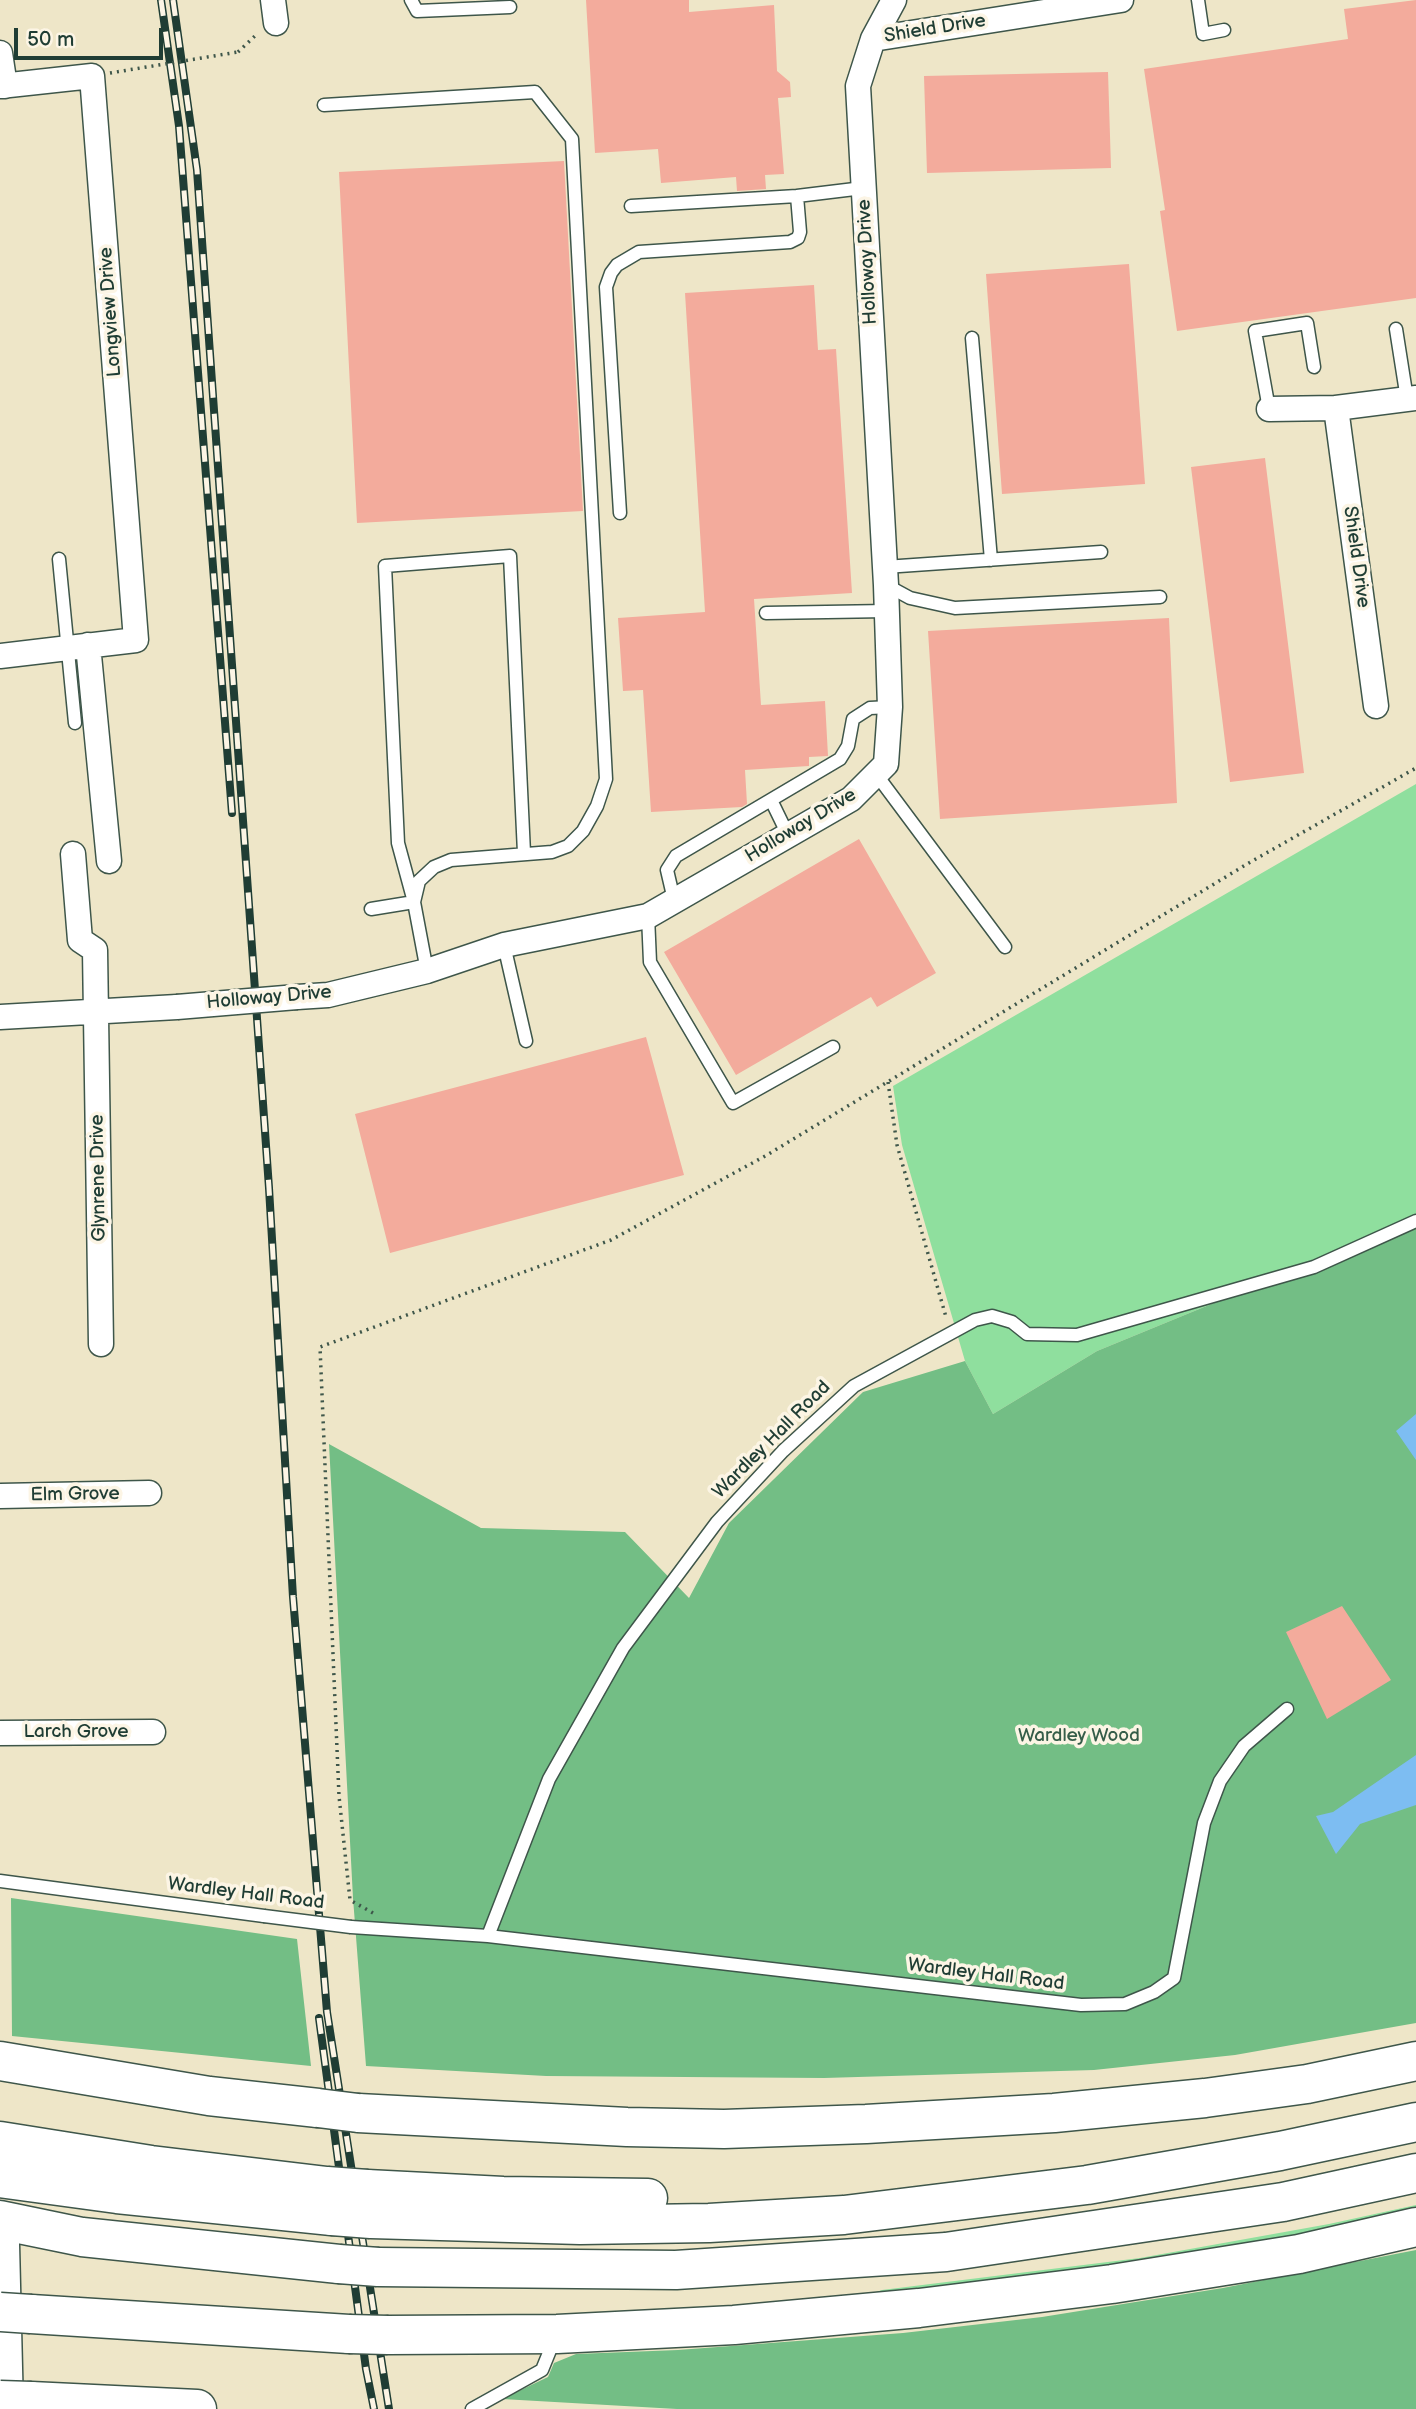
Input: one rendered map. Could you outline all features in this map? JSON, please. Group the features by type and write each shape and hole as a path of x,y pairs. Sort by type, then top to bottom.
{"main road":[{"path":"14,2064 209,2096 358,2113 628,2127 723,2129 1054,2113 1205,2098 1307,2084 1416,2061"},
{"path":"14,2160 201,2202 329,2201 580,2225 709,2223 844,2215 1087,2185 1280,2151 1416,2122"},
{"path":"14,2160 151,2165 329,2201"},
{"path":"197,2409 12,2403 12,2235 82,2237 379,2267 676,2270 946,2252 1283,2202 1416,2172"},
{"path":"15,2313 388,2336 557,2334 760,2322 919,2308 1071,2289 1299,2254 1416,2227"}],"street":[{"name":"Holloway Drive","path":"0,1017 97,1013 328,995 427,971 504,945 648,916 851,799 886,764 890,707 887,611 858,86 873,39 894,0"},
{"name":"Shield Drive","path":"873,39 1121,0"},
{"path":"0,53 2,86"},
{"name":"Longview Drive","path":"2,86 92,76 136,640 78,646"},
{"path":"1269,409 1336,408 1411,399"},
{"name":"Shield Drive","path":"1336,408 1376,706"},
{"path":"0,656 78,646 109,860"},
{"name":"Glynrene Drive","path":"73,854 80,940 95,950 101,1344"},
{"name":"Elm Grove","path":"0,1496 149,1493"},
{"name":"Larch Grove","path":"0,1732 153,1732"}],"lane":[{"path":"411,0 418,11 510,7"},
{"path":"1198,0 1203,34 1224,30"},
{"path":"324,105 535,92 572,138 606,779 597,806 583,831 568,846 552,852 451,860 434,867 419,881 414,902"},
{"path":"631,206 797,196 863,188"},
{"path":"620,513 606,287 611,273 617,265 639,252 790,242 800,232 797,196"},
{"path":"1269,409 1255,331 1307,323 1314,367"},
{"path":"1396,329 1411,399"},
{"path":"972,338 991,560"},
{"path":"885,576 991,560 1101,552"},
{"path":"427,971 414,902 398,843 386,566 510,556 524,853"},
{"path":"59,559 78,646 75,723"},
{"path":"885,576 909,598 955,608 1160,597"},
{"path":"766,613 887,611"},
{"path":"674,900 667,870 676,856 840,759 848,746 849,727 860,713 870,708 890,707"},
{"path":"876,774 1005,947"},
{"path":"771,800 788,835"},
{"path":"371,909 414,902"},
{"path":"648,916 650,962 733,1103 833,1046"},
{"path":"504,945 526,1041"},
{"name":"Wardley Hall Road","path":"488,1936 548,1779 623,1648 718,1522 783,1451 854,1386 950,1331 992,1316 1012,1322 1027,1334 1077,1335 1314,1267 1416,1221"},
{"name":"Wardley Hall Road","path":"0,1881 374,1930 488,1936 1081,2005 1125,2004 1154,1992 1174,1978 1205,1823 1220,1781 1244,1746 1287,1709"},
{"path":"472,2409 542,2370 557,2334"}],"path":[{"path":"110,74 238,52 258,33 274,11"},
{"path":"374,1930 373,1911 350,1900 339,1796 320,1347 611,1240 767,1155 1247,864 1416,768"},
{"path":"888,1082 897,1145 950,1331"}],"green space":[{"path":"1416,784 1416,1220 1097,1351 993,1414 965,1361 902,1145 893,1086"},
{"name":"Wardley Wood","path":"1416,1220 1416,2023 1235,2055 1094,2070 824,2078 546,2076 366,2066 353,1898 329,1444 481,1528 625,1532 689,1598 729,1523 863,1392 965,1361 993,1414 1097,1351"},
{"path":"11,1898 297,1939 311,2066 12,2036"},
{"path":"1416,2205 1416,2214 1306,2239 840,2304 882,2290 1140,2258 1329,2224"},
{"path":"1416,2250 1416,2409 677,2409 502,2399 548,2377 554,2363 576,2354 678,2350 903,2333 1042,2317 1223,2288"}],"water":[{"path":"1416,1414 1416,1460 1396,1431"},
{"path":"1416,1755 1416,1805 1360,1824 1336,1854 1316,1816 1333,1812"}],"building":[{"path":"586,0 689,0 689,12 774,5 777,71 790,82 791,97 778,98 784,174 765,175 766,189 737,191 736,177 661,183 658,149 595,153"},
{"path":"1416,0 1416,298 1177,331 1160,211 1165,210 1144,69 1348,39 1344,9"},
{"path":"1108,72 1111,168 927,173 924,76"},
{"path":"564,161 583,511 357,523 339,172"},
{"path":"1129,264 1145,484 1002,494 986,274"},
{"path":"814,285 818,350 836,349 852,593 754,599 761,705 825,701 828,756 809,757 809,766 745,770 747,804 742,807 651,812 643,690 623,691 618,618 705,612 685,293"},
{"path":"1265,458 1304,773 1230,782 1191,467"},
{"path":"1169,618 1177,803 940,819 928,631"},
{"path":"859,839 936,973 877,1007 871,997 736,1075 664,952"},
{"path":"646,1037 684,1175 390,1253 355,1114"},
{"path":"1342,1606 1391,1680 1327,1719 1286,1632"}],"railway":[{"path":"161,0 179,126 232,813"},
{"path":"173,0 197,170 269,1188 293,1597 327,2012 389,2409"},
{"path":"319,2018 366,2369 374,2409"}]}
